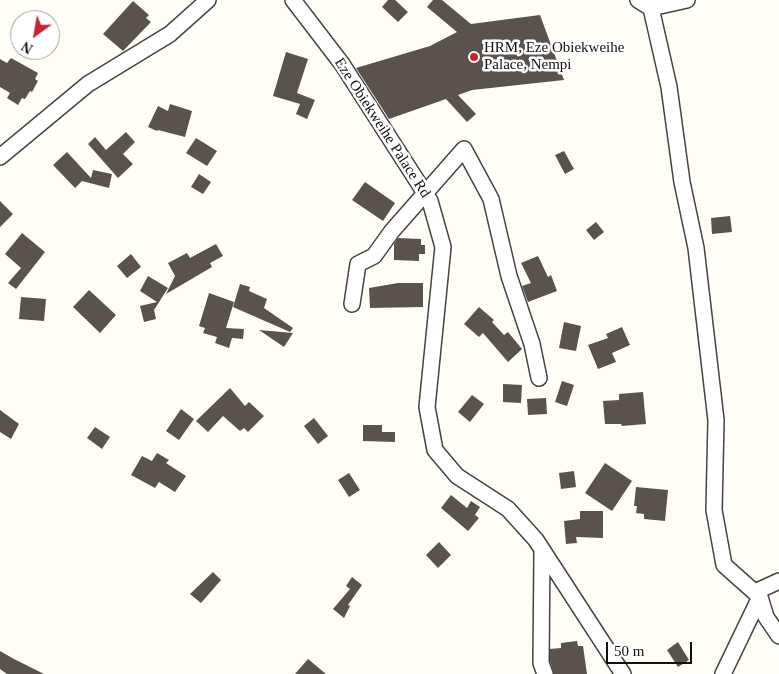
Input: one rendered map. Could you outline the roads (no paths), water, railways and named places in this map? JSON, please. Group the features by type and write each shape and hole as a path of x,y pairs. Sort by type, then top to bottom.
{"street":[{"path":"0,157 88,84 170,34 208,0"},
{"name":"Eze Obiekweihe Palace Rd","path":"293,0 342,64 430,201 443,247 427,407 435,450 457,476 508,509 542,550 623,674"},
{"path":"687,0 645,4 670,87 682,182 696,248 705,311 716,420 714,510 724,565 757,595 766,617 779,636"},
{"path":"352,304 358,264 374,256 392,231 464,149 491,199 509,276 532,344 539,378"},
{"path":"542,550 541,662 545,674"},
{"path":"723,674 757,595 779,581"}],"place":[{"name":"HRM, Eze Obiekweihe Palace, Nempi","path":"474,57"}]}
